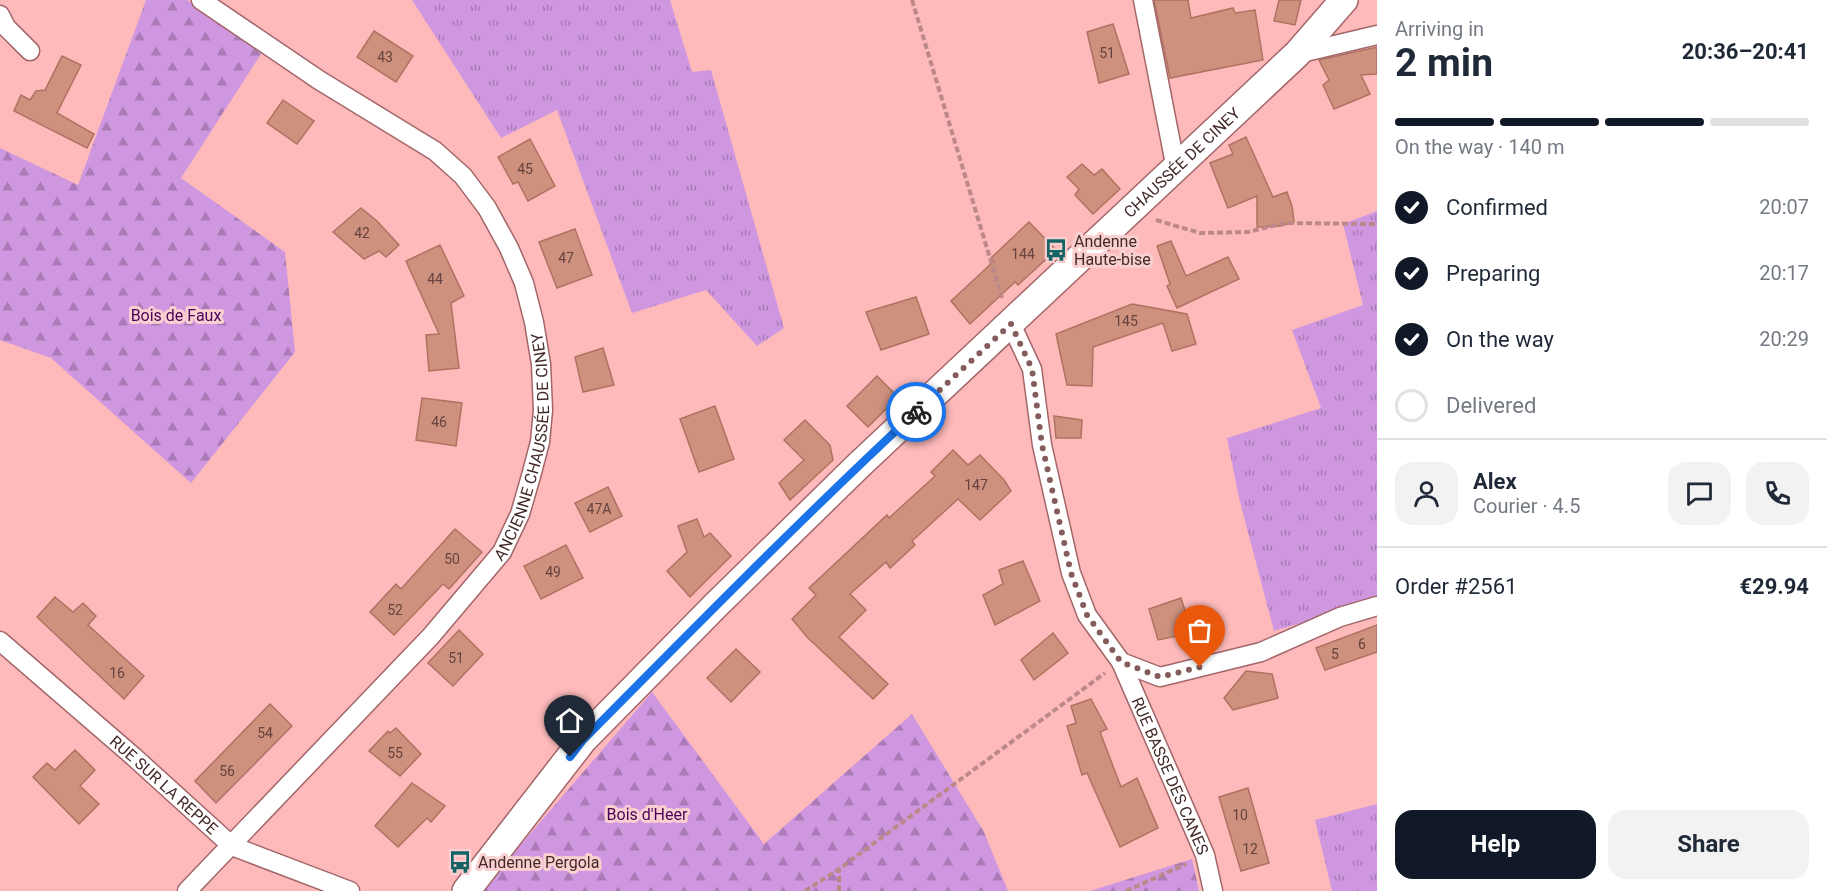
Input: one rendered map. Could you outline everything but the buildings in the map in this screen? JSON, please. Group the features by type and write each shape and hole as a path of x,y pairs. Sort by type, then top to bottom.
{"main road":[{"name":"CHAUSSÉE DE CINEY","path":"466,891 583,740 858,466 1297,54 1344,0"}],"street":[{"name":"ANCIENNE CHAUSSÉE DE CINEY","path":"187,891 431,636 502,552 520,514 531,476 540,442 543,410 540,354 524,283 487,208 464,176 435,151 319,80 201,0"},
{"path":"1143,0 1176,169"},
{"path":"0,15 6,27 30,51"},
{"path":"1297,54 1377,35"},
{"name":"RUE BASSE DES CANES","path":"1011,324 1032,369 1042,445 1071,573 1087,615 1121,662 1205,855 1213,891"},
{"name":"RUE BASSE DES CANES","path":"1121,662 1160,677 1260,652 1340,617 1377,606"},
{"name":"RUE SUR LA REPPE","path":"0,641 134,757 232,846 350,891"}],"path":[{"path":"912,0 1011,324"},
{"path":"1130,212 1200,233 1248,232 1285,223 1377,224"},
{"path":"804,891 839,869 1121,662"},
{"path":"1126,891 1205,855"},
{"path":"838,891 839,869"}],"green space":[{"name":"Bois de Faux","path":"146,0 187,0 263,51 181,178 285,252 295,352 191,483 51,358 0,340 0,148 78,185"},
{"path":"412,0 670,0 692,72 711,70 784,328 757,346 706,290 632,313 557,110 501,138"},
{"path":"1377,211 1377,600 1274,631 1239,498 1227,438 1321,408 1292,330 1363,305 1343,224"},
{"name":"Bois d'Heer","path":"652,692 764,844 912,714 984,832 1008,891 481,891"},
{"path":"1377,804 1377,891 1332,891 1315,820"},
{"path":"1192,859 1199,891 1090,891"}],"way so far":[{"path":"916,412 1011,324 1032,369 1042,445 1071,573 1087,615 1121,662 1160,677 1200,667"}],"place":[{"name":"Andenne Haute-bise","path":"1056,250"},
{"name":"Andenne Pergola","path":"460,862"}],"route":[{"path":"570,757 583,740 716,605 916,412"}]}
